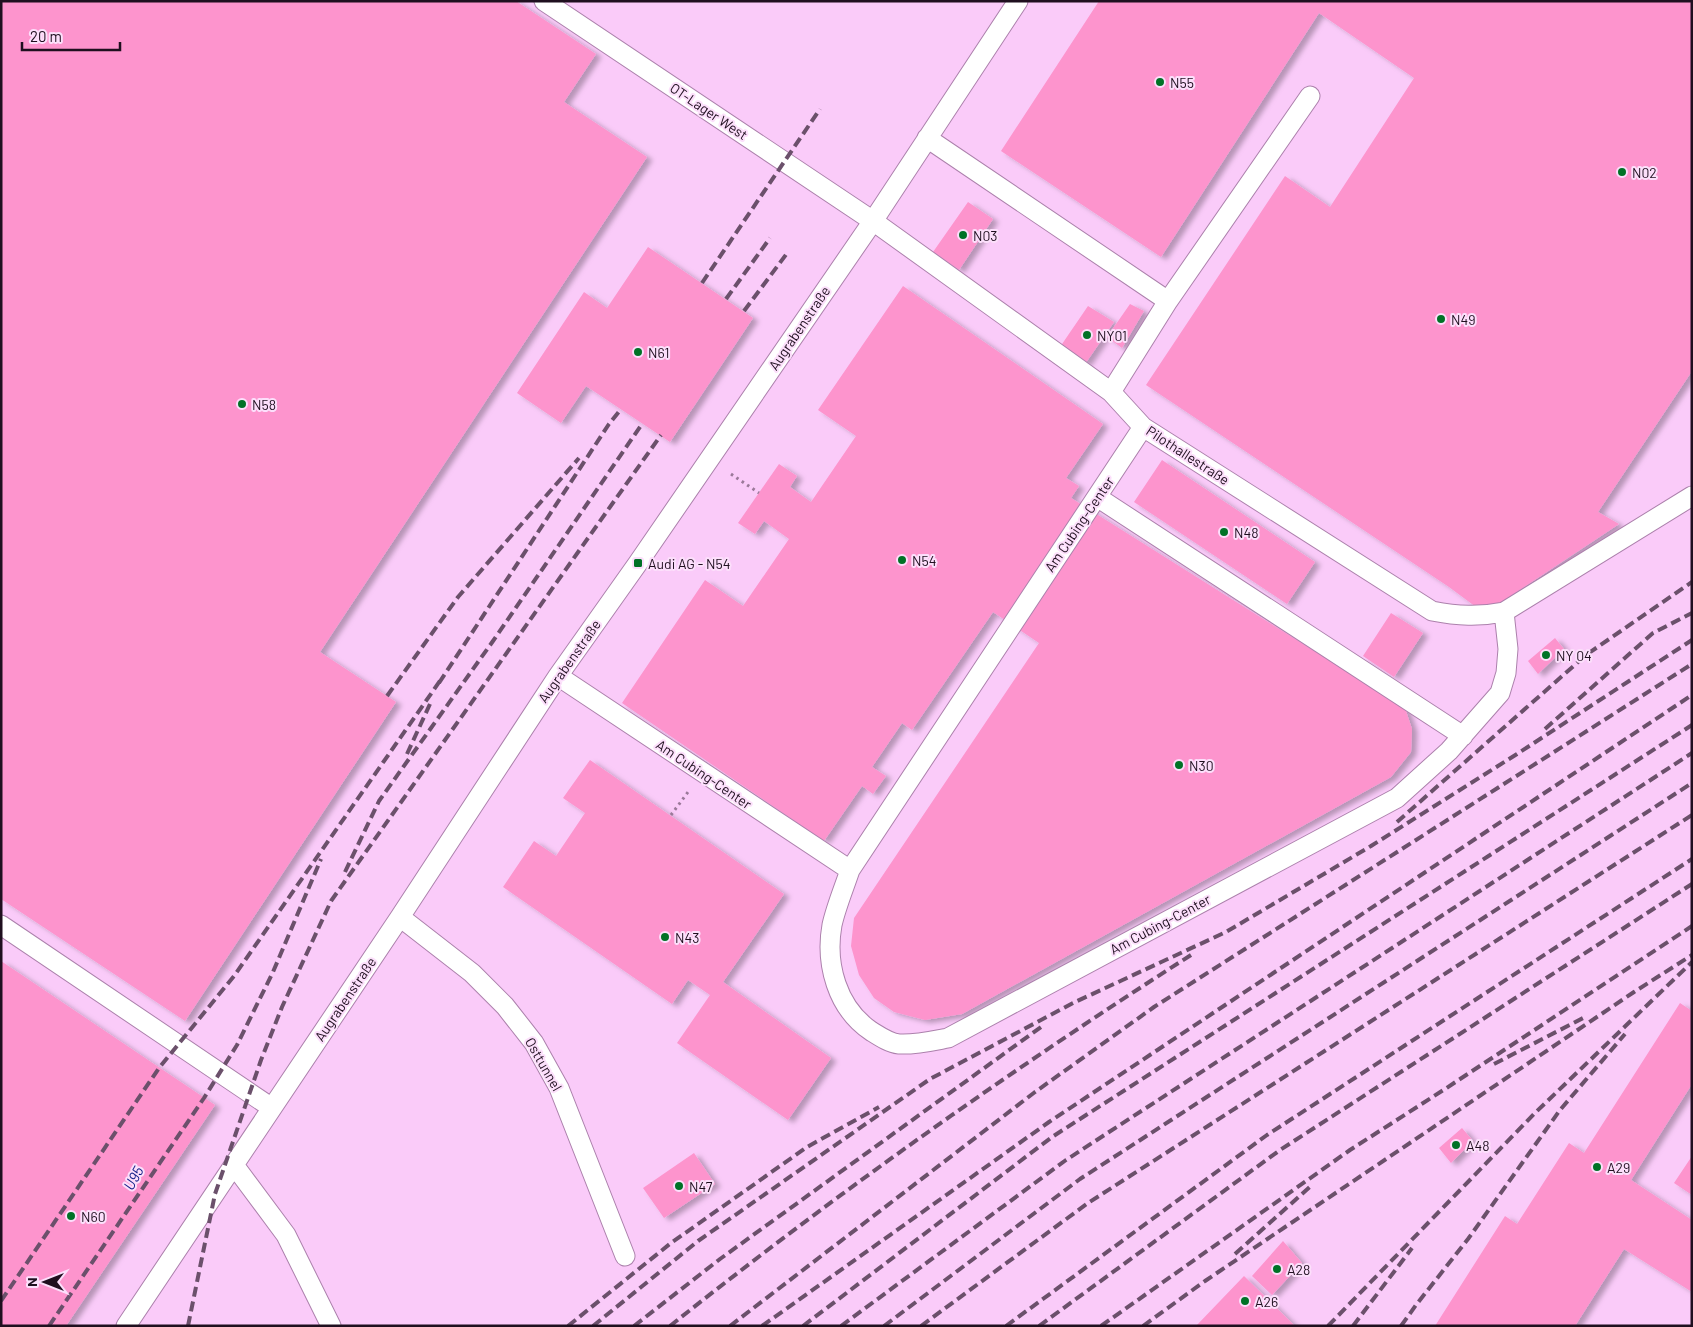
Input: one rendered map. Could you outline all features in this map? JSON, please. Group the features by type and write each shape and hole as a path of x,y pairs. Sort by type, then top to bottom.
{"lane":[{"name":"OT-Lager West","path":"544,1 873,221"},
{"name":"Augrabenstraße","path":"126,1326 400,917 558,676 873,221 1018,1"},
{"path":"1111,392 1168,302 1310,96"},
{"path":"928,138 1168,302"},
{"name":"Pilothallestraße","path":"873,221 1111,392 1143,427 1432,611 1468,617 1504,612"},
{"name":"Am Cubing-Center","path":"1143,427 850,870 832,926 830,952 833,976 844,1005 864,1026 879,1036 897,1044 924,1043 948,1038 1397,798 1449,751 1500,693 1506,672 1508,649 1504,612"},
{"path":"1504,612 1692,496"},
{"path":"1097,497 1462,736"},
{"name":"Am Cubing-Center","path":"558,676 850,870"},
{"name":"Osttunnel","path":"400,917 472,973 505,1006 534,1043 559,1088 625,1256"},
{"path":"1,925 272,1108"},
{"path":"234,1165 286,1235 330,1326"}],"path":[{"path":"731,474 759,493"}],"building":[{"name":"N58","path":"1,1 516,1 596,54 564,102 647,157 320,652 396,702 185,1021 1,899"},
{"path":"1099,1 1692,1 1692,371 1598,512 1619,524 1494,607 1476,607 1449,587 1146,385 1285,176 1330,207 1414,78 1319,13 1161,257 1001,151"},
{"name":"N03","path":"968,202 993,219 959,270 933,252"},
{"name":"N61","path":"648,247 753,318 670,442 586,386 561,423 517,393 584,292 607,308"},
{"path":"903,286 1103,424 1066,478 1079,486 1071,498 1405,708 1412,729 1411,752 1391,777 962,1014 925,1020 894,1012 874,998 859,975 851,946 854,918 1039,643 993,612 912,730 902,723 872,767 886,776 873,794 862,786 824,841 622,703 705,580 743,606 789,539 764,521 755,534 738,523 779,464 797,476 790,487 811,502 856,436 818,410"},
{"name":"NY01","path":"1130,304 1144,311 1122,348 1107,337"},
{"name":"NY01","path":"1088,306 1114,322 1085,364 1060,347"},
{"name":"N48","path":"1162,460 1315,562 1287,604 1134,502"},
{"path":"1391,613 1423,633 1394,677 1363,656"},
{"name":"NY 04","path":"1555,638 1564,649 1538,674 1528,661"},
{"name":"N43","path":"590,760 784,894 723,982 831,1058 788,1120 677,1043 710,995 688,980 672,1004 503,887 534,841 556,856 585,813 563,798"},
{"name":"N60","path":"1,961 215,1105 66,1326 1,1326"},
{"name":"A29","path":"1680,1003 1692,1011 1692,1084 1631,1180 1692,1220 1692,1292 1624,1249 1575,1326 1435,1326 1505,1216 1517,1224 1569,1143 1584,1153"},
{"name":"A48","path":"1462,1128 1473,1141 1451,1163 1439,1148"},
{"name":"N47","path":"694,1153 715,1184 664,1218 643,1188"},
{"path":"1692,1156 1692,1195 1674,1183"},
{"name":"A28","path":"1283,1241 1302,1263 1272,1295 1252,1276"},
{"name":"A26","path":"1244,1276 1295,1326 1196,1326"}],"railway":[{"path":"702,283 820,109"},
{"path":"726,299 770,238"},
{"path":"744,311 788,252"},
{"path":"439,683 609,424 621,409"},
{"path":"345,872 379,801 493,641 642,424"},
{"path":"188,1326 215,1194 261,1060 282,1007 331,901 661,435"},
{"path":"387,696 458,597 579,458"},
{"path":"1397,822 1586,655 1692,582"},
{"path":"1545,729 1653,633 1692,613"},
{"path":"593,1326 698,1241 930,1079 1073,1003 1226,932 1371,846 1692,640"},
{"path":"730,1326 1035,1092 1154,1007 1692,664"},
{"path":"1,1301 159,1068 234,976 442,678"},
{"path":"762,1326 1049,1122 1692,695"},
{"path":"407,754 430,704"},
{"path":"803,1326 1052,1137 1692,725"},
{"path":"841,1326 1066,1160 1692,753"},
{"path":"884,1326 1080,1179 1692,783"},
{"path":"921,1326 1088,1203 1692,815"},
{"path":"49,1326 204,1098 237,1045 273,972 321,859"},
{"path":"1006,1326 1267,1135 1692,859"},
{"path":"1039,1326 1280,1150 1692,884"},
{"path":"1101,1326 1350,1150 1692,926"},
{"path":"670,1326 861,1180 991,1088 1191,955"},
{"path":"1143,1326 1205,1281 1634,992 1692,955"},
{"path":"1328,1326 1535,1113 1692,962"},
{"path":"1494,1064 1587,1016"},
{"path":"634,1326 720,1259 1041,1027"},
{"path":"1401,1326 1468,1239 1560,1110 1625,1034"},
{"path":"568,1326 671,1243 807,1147 879,1107"},
{"path":"1235,1254 1313,1184"},
{"path":"1353,1326 1412,1248"}],"place":[{"name":"N55","path":"1160,82"},
{"name":"N02","path":"1622,172"},
{"name":"N03","path":"963,235"},
{"name":"N49","path":"1441,319"},
{"name":"NY01","path":"1087,335"},
{"name":"N61","path":"638,352"},
{"name":"N58","path":"242,404"},
{"name":"N48","path":"1224,532"},
{"name":"N54","path":"902,560"},
{"name":"Audi AG - N54","path":"638,563"},
{"name":"NY 04","path":"1546,655"},
{"name":"N30","path":"1179,765"},
{"name":"N43","path":"665,937"},
{"name":"A48","path":"1456,1145"},
{"name":"A29","path":"1597,1167"},
{"name":"N47","path":"679,1186"},
{"name":"N60","path":"71,1216"},
{"name":"A28","path":"1277,1269"},
{"name":"A26","path":"1245,1301"}],"water label":[{"name":"U95","path":"133,1178"}]}
